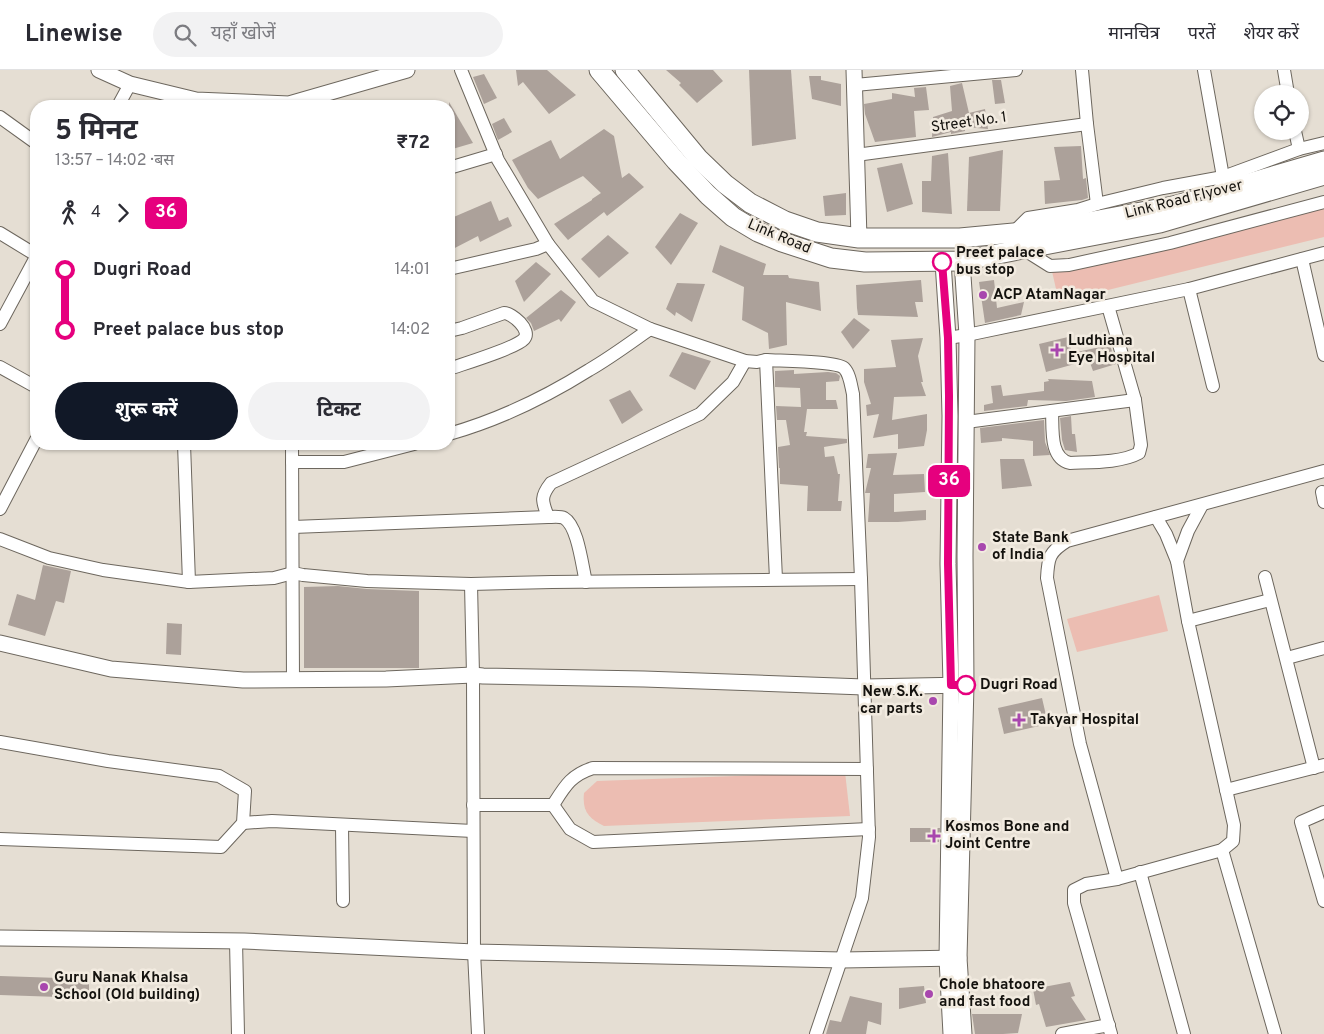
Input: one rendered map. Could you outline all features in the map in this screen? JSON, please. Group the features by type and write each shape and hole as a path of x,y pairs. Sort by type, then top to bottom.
{"main road":[{"name":"Link Road","path":"599,70 676,161 708,195 733,217 758,232 831,258 865,262 962,262 1023,249"},
{"name":"Link Road","path":"625,70 698,158 725,184 750,203 784,221 817,232 859,238 960,238 1013,233"},
{"name":"Link Road Flyover","path":"1023,249 1039,238 1088,222 1173,206 1324,161"},
{"name":"Link Road Flyover","path":"1013,233 1039,238 1160,223 1324,175"}],"street":[{"path":"99,70 130,84 196,100"},
{"path":"306,100 407,70"},
{"path":"461,70 496,154 548,244 593,301 650,330 745,361 757,362 766,360 837,365 848,374 853,394 869,837 862,898 816,1034"},
{"path":"859,238 855,77 1016,70"},
{"path":"1082,70 1097,204"},
{"path":"1204,70 1223,176"},
{"path":"1284,70 1286,85"},
{"path":"121,100 130,84"},
{"path":"0,117 30,140"},
{"name":"Street No. 1","path":"856,155 1087,124"},
{"path":"1296,140 1298,149"},
{"path":"1013,233 1028,218 1078,210 1163,188 1223,176 1298,149 1324,143"},
{"path":"455,166 496,154"},
{"path":"1023,249 1050,266 1069,265 1170,243 1324,202"},
{"path":"0,233 30,252"},
{"path":"455,268 536,249 548,244"},
{"path":"948,338 1189,289 1324,253"},
{"path":"1302,259 1324,354"},
{"path":"942,262 948,338 950,416 948,564 958,685"},
{"path":"951,1034 958,685 965,556 967,335 962,262"},
{"path":"0,324 30,267"},
{"path":"1189,289 1213,386"},
{"path":"1052,411 1054,446 1059,458 1064,462 1114,460 1137,455 1140,451 1141,445 1134,400 1108,306"},
{"path":"455,330 499,314 508,313 524,326 526,333 524,339 512,346 455,367"},
{"path":"455,432 470,428 534,401 588,371 650,330"},
{"path":"766,360 776,579"},
{"path":"548,517 542,501 544,491 550,483 700,414 733,382 745,361"},
{"path":"0,367 30,384"},
{"path":"966,422 1134,400"},
{"path":"0,509 31,450"},
{"path":"184,450 189,582"},
{"path":"292,450 294,681"},
{"path":"292,462 344,462 391,450"},
{"path":"1117,879 1080,744 1047,578 1048,561 1056,548 1067,541 1324,471"},
{"path":"1177,561 1188,531 1202,505"},
{"path":"1062,1034 1110,1030 1074,902 1074,890 1086,884 1117,879 1222,850 1233,841 1234,825 1188,621 1177,561 1166,534 1156,517"},
{"path":"292,527 563,518 574,533 586,582"},
{"path":"0,539 49,558 103,570 189,582 274,578 293,573 367,581 471,584 861,579"},
{"path":"1226,790 1319,766 1270,600 1265,577"},
{"path":"471,584 474,952 478,1034"},
{"path":"1188,621 1270,600"},
{"path":"0,643 111,669 243,680 386,679 473,675 644,678 864,686 958,685"},
{"path":"1287,658 1324,648"},
{"path":"0,742 108,761 219,776 245,791 244,823 221,847 0,839"},
{"path":"553,805 564,787 580,772 593,768 867,769"},
{"path":"473,805 553,805"},
{"path":"553,805 570,829 593,842 869,829"},
{"path":"1324,812 1301,822 1324,901"},
{"path":"244,823 272,821 342,826 473,831"},
{"path":"342,826 343,901"},
{"path":"1222,850 1275,1034"},
{"path":"1140,872 1184,1034"},
{"path":"0,938 236,941 474,952 842,960 953,959"},
{"path":"236,941 238,1034"},
{"path":"953,959 964,1034"}],"shaded area":[{"path":"1324,198 1324,237 1059,302 1051,267"},
{"path":"1159,595 1168,631 1077,652 1067,619"},
{"path":"845,772 850,816 604,826 588,814 584,805 584,793 597,781"}],"building":[{"path":"516,70 547,70 576,95 549,114 523,82 518,86"},
{"path":"666,70 713,70 723,81 697,103 679,85 681,83"},
{"path":"749,70 791,70 796,139 752,146"},
{"path":"484,74 497,98 484,104 473,77"},
{"path":"809,76 821,76 821,80 841,84 841,106 812,99"},
{"path":"992,80 1001,80 1005,103 995,104"},
{"path":"962,83 969,113 985,109 988,129 965,127 965,131 951,134 951,132 932,137 933,117 952,111 950,86"},
{"path":"926,87 929,110 914,111 916,137 875,142 865,114 864,104 892,99 892,93 915,97 914,88"},
{"path":"455,112 473,143 455,148"},
{"path":"504,118 512,132 498,140 492,124"},
{"path":"604,129 614,136 622,178 629,173 644,187 607,216 604,212 568,240 554,224 601,193 583,176 538,199 528,188 512,160 551,140 560,159"},
{"path":"1081,146 1083,179 1086,178 1088,198 1045,204 1044,181 1060,180 1054,147"},
{"path":"1003,150 1000,211 967,211 969,157"},
{"path":"948,153 952,214 922,212 922,181 931,181 932,156"},
{"path":"902,163 913,204 887,212 877,168"},
{"path":"846,193 846,215 825,216 823,196"},
{"path":"491,201 499,221 508,217 512,226 480,242 478,236 455,248 455,216"},
{"path":"680,213 698,223 671,265 655,247"},
{"path":"608,235 629,253 599,278 581,259"},
{"path":"720,245 766,264 763,275 788,275 789,278 819,282 821,311 786,302 787,345 769,349 768,333 742,320 744,287 712,272"},
{"path":"536,262 551,274 524,302 515,281"},
{"path":"921,280 923,302 915,302 918,317 858,315 856,285"},
{"path":"994,280 997,308 1024,302 1021,315 985,323 979,282"},
{"path":"677,283 705,284 692,322 676,312 675,316 666,309"},
{"path":"561,290 576,302 561,322 559,319 534,331 531,323 526,318"},
{"path":"854,318 870,330 853,349 841,332"},
{"path":"1068,337 1072,353 1110,345 1116,364 1093,371 1089,360 1046,372 1039,344"},
{"path":"923,338 918,356 923,382 921,382 926,396 894,397 892,420 927,414 924,446 898,449 898,434 873,438 879,414 867,416 866,405 871,404 864,382 864,369 896,367 891,340"},
{"path":"682,352 711,361 695,390 669,376"},
{"path":"794,370 794,374 828,372 836,373 840,376 839,381 826,382 826,400 836,400 838,409 807,409 804,432 807,432 806,436 847,439 847,443 824,447 825,457 834,456 838,474 840,474 838,501 842,501 841,511 807,511 808,486 780,484 778,447 790,445 786,420 777,420 776,406 801,407 800,388 775,387 775,371"},
{"path":"1048,379 1092,381 1095,397 1066,401 1028,400 1027,406 984,411 984,405 993,403 991,386 1001,385 1003,396 1044,391 1044,382 1049,381"},
{"path":"630,390 643,410 622,424 609,400"},
{"path":"1071,416 1072,434 1075,434 1077,452 1065,450 1062,440 1060,418"},
{"path":"1044,420 1045,442 1050,455 1033,456 1033,441 1002,438 1002,441 981,443 980,428"},
{"path":"897,453 893,475 924,474 925,492 894,494 894,512 926,510 926,520 868,522 870,493 865,493 871,468 866,468 868,454"},
{"path":"1000,459 1024,459 1032,486 1002,489"},
{"path":"43,565 71,571 64,603 56,601 45,636 8,625 17,594 35,600"},
{"path":"338,586 419,591 419,668 304,668 304,587"},
{"path":"167,623 182,624 181,655 166,654"},
{"path":"1042,698 1048,724 1004,734 998,708"},
{"path":"910,828 940,828 939,842 910,842"},
{"name":"Guru Nanak Khalsa School (Old building)","path":"0,976 89,979 89,998 0,995"},
{"path":"1070,982 1075,996 1071,997 1086,1020 1046,1027 1039,1004 1036,1005 1033,989"},
{"path":"924,986 926,1003 899,1009 899,988"},
{"path":"850,996 882,1003 881,1025 868,1021 866,1034 826,1034 830,1020 841,1022"},
{"path":"972,1014 1022,1014 1018,1033 975,1034"}],"bus line":[{"name":"36","path":"942,262 948,338 950,434 948,564 951,685 966,685"}],"place":[{"name":"Preet palace bus stop","path":"942,262"},
{"name":"ACP AtamNagar","path":"983,295"},
{"name":"Ludhiana Eye Hospital","path":"1057,350"},
{"name":"State Bank of India","path":"982,547"},
{"name":"Dugri Road","path":"966,685"},
{"name":"New S.K. car parts","path":"933,701"},
{"name":"Takyar Hospital","path":"1019,720"},
{"name":"Kosmos Bone and Joint Centre","path":"934,836"},
{"name":"Guru Nanak Khalsa School (Old building)","path":"44,987"},
{"name":"Chole bhatoore and fast food","path":"929,994"}]}
